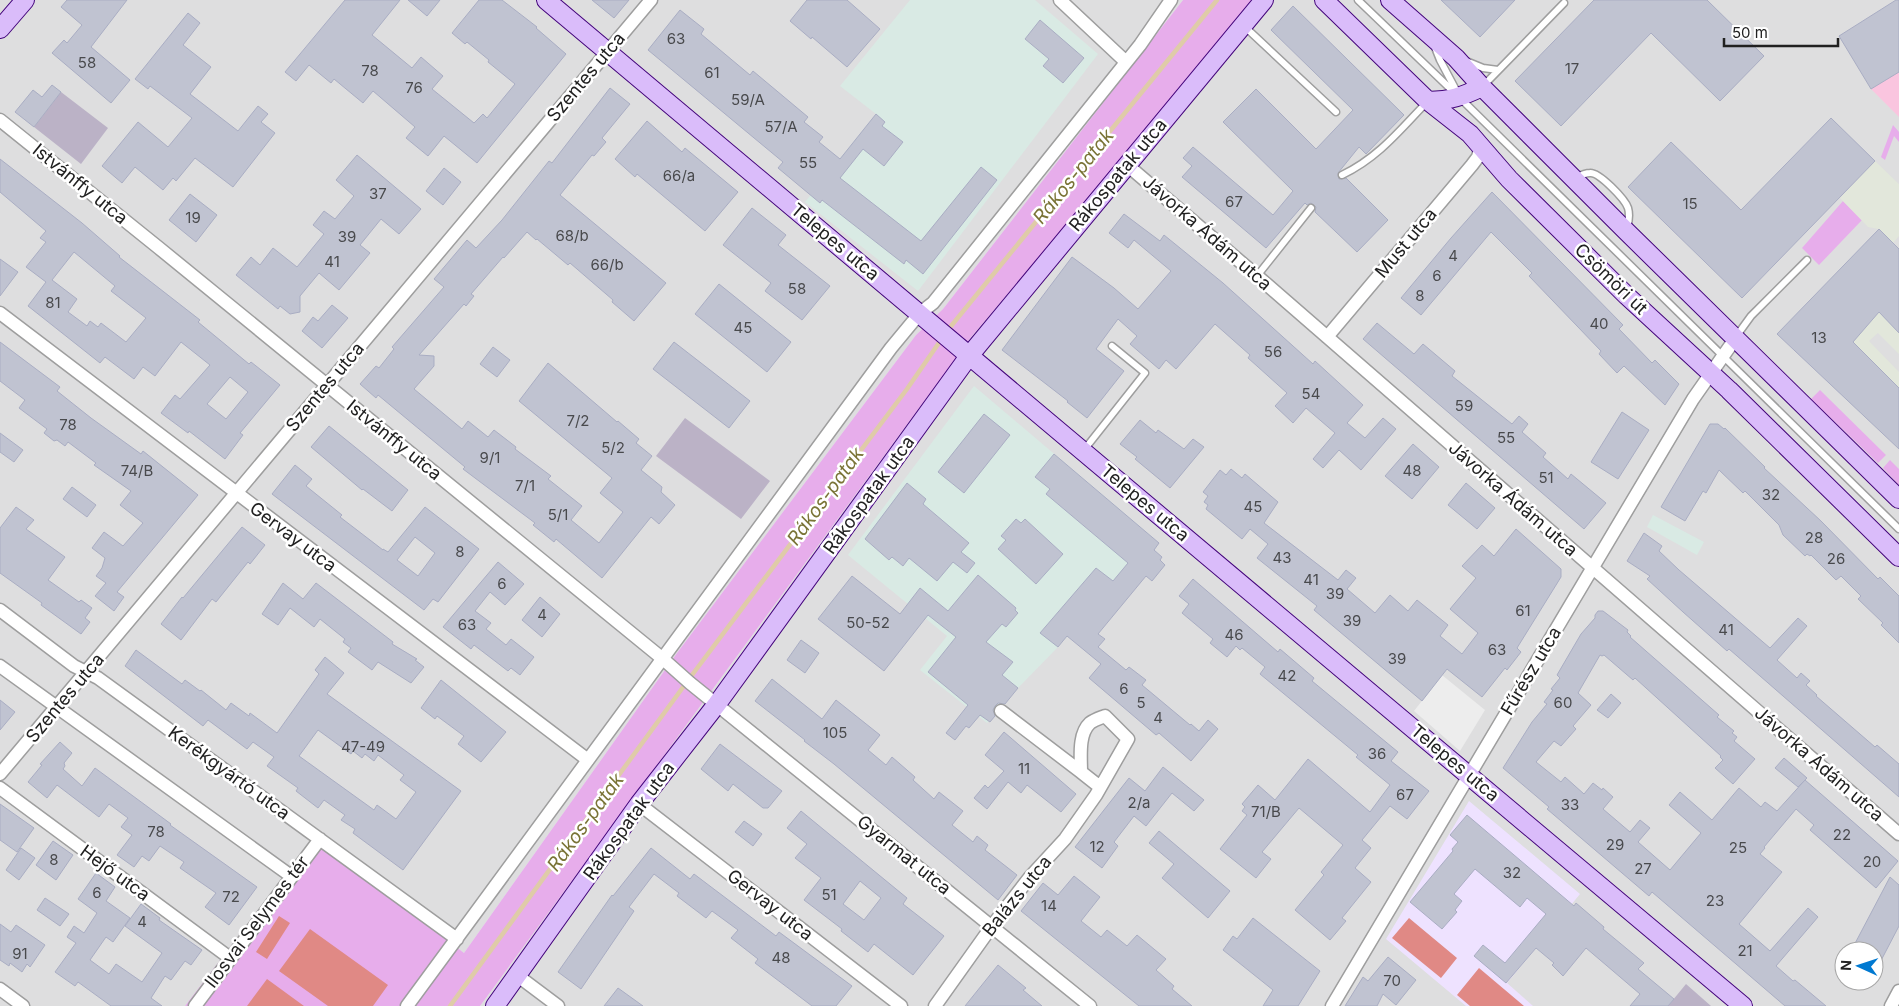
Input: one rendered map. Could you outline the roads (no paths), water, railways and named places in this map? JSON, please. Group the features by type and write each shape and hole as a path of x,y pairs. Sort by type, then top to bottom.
{"street":[{"path":"0,30 25,0"},
{"name":"Telepes utca","path":"546,0 1743,1006"},
{"name":"Szentes utca","path":"0,774 651,0"},
{"path":"1060,0 1125,61"},
{"path":"407,1006 891,348 925,318 933,303 1155,24 1171,0"},
{"name":"Rákospatak utca","path":"495,1006 639,804 717,704 969,356 1126,164 1264,0"},
{"name":"Csömöri út","path":"1324,0 1428,101 1460,126 1481,146 1509,179 1627,296 1711,373 1899,557"},
{"name":"Csömöri út","path":"1390,0 1456,58 1482,87 1626,231 1899,499"},
{"path":"1428,101 1463,101 1482,87"},
{"path":"1460,126 1463,101"},
{"name":"Istvánffy utca","path":"0,120 328,385 717,704"},
{"name":"Must utca","path":"1327,337 1472,165 1478,157 1481,146"},
{"name":"Jávorka Ádám utca","path":"1126,164 1899,834"},
{"name":"Gervay utca","path":"0,313 588,760"},
{"name":"Fűrész utca","path":"1332,1006 1693,399 1735,339"},
{"name":"Kerékgyártó utca","path":"0,610 74,666 98,678 457,939"},
{"path":"0,666 291,876"},
{"name":"Gyarmat utca","path":"717,704 1090,1006"},
{"path":"1001,711 1100,787"},
{"name":"Balázs utca","path":"936,1006 992,926 1030,877 1065,839 1100,787 1128,739 1105,716 1090,722 1083,733 1081,772"},
{"name":"Hejő utca","path":"0,788 230,958"},
{"name":"Gervay utca","path":"639,804 901,1006"},
{"name":"Ilosvai Selymes tér","path":"195,1006 320,839"},
{"path":"518,976 558,1006"},
{"path":"0,989 23,1006"},
{"path":"1891,1006 1899,991"}],"lane":[{"name":"Csömöri út","path":"1358,0 1899,529"},
{"path":"1482,87 1564,3"},
{"path":"1243,25 1336,112"},
{"name":"Csömöri út","path":"1431,36 1440,60 1463,101"},
{"path":"1456,58 1483,68 1498,70"},
{"path":"1342,174 1360,166 1379,152 1428,101"},
{"path":"1257,276 1311,208"},
{"path":"1735,339 1751,316 1807,260"},
{"path":"1083,451 1145,374 1112,346"}],"waterway":[{"name":"Rákos-patak","path":"947,331 1217,0"},
{"name":"Rákos-patak","path":"450,1006 689,679 907,389 943,337"}]}
